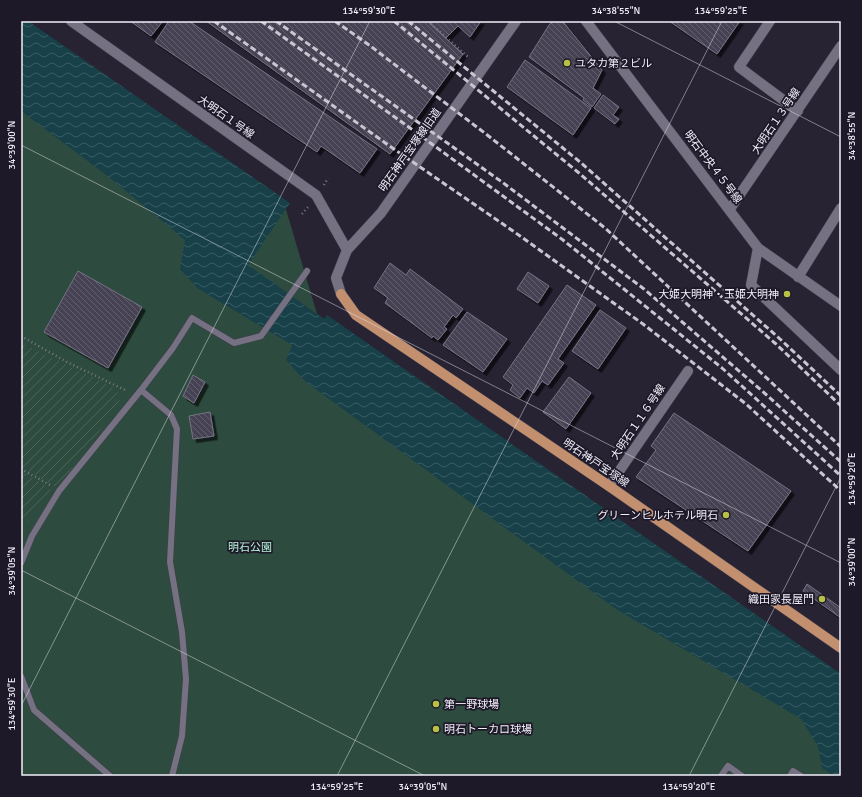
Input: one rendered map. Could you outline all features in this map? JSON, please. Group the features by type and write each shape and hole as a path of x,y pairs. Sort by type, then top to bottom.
{"main road":[{"name":"明石神戸宝塚線","path":"341,294 356,315 609,486 841,648"}],"street":[{"name":"大明石１号線","path":"71,21 316,195 347,250"},
{"name":"明石神戸宝塚線旧道","path":"341,294 336,278 347,250 381,212 516,21"},
{"name":"明石中央４５号線","path":"586,21 730,209 758,248 841,306"},
{"path":"770,21 739,67 798,111"},
{"name":"大明石１３号線","path":"730,209 841,46"},
{"path":"798,277 841,208"},
{"path":"758,248 752,286 841,370"},
{"name":"大明石１１６号線","path":"609,486 688,371"}],"lane":[{"path":"21,563 32,536 59,491 173,348 192,318 234,343 261,336 307,271"},
{"path":"138,393 171,415 177,429 170,562 182,632 186,679 182,736 172,776"},
{"path":"21,676 34,710 110,776"},
{"path":"721,776 728,766 742,776"},
{"path":"790,776 793,771 801,776"}],"path":[{"path":"428,21 468,57"},
{"path":"21,336 65,361 138,393"},
{"path":"21,468 59,491"}],"green space":[{"name":"明石公園","path":"21,22 285,206 317,314 841,679 841,776 21,776"},
{"path":"21,343 111,386 118,393 120,403 57,488 21,467"},
{"path":"21,470 53,491 28,522 23,525 21,524"}],"water":[{"path":"21,21 28,21 290,203 248,265 324,319 327,315 841,674 841,776 834,776 822,768 818,746 801,719 616,609 306,382 286,360 292,345 197,288 180,269 185,240 109,177 21,111"}],"building":[{"path":"130,21 163,21 151,36"},
{"path":"169,21 173,21 174,23 176,21 189,21 377,149 360,173 321,146 317,152 155,42"},
{"path":"206,21 427,21 463,54 390,154"},
{"path":"428,21 481,21 470,37 458,26 446,38"},
{"name":"ユタカ第２ビル","path":"557,21 564,23 602,70 593,88 601,94 592,107 583,100 584,98 529,57 549,25 552,22"},
{"path":"669,21 740,21 717,54"},
{"path":"525,60 591,108 573,135 507,87"},
{"path":"603,95 619,107 613,115 619,119 615,124 594,108"},
{"path":"390,263 406,275 410,269 463,309 456,318 453,315 444,327 447,329 438,340 433,336 432,338 385,303 388,298 374,288"},
{"path":"78,271 142,307 108,368 44,332"},
{"path":"528,272 549,286 538,303 517,289"},
{"path":"567,285 596,305 558,359 564,363 548,385 542,381 534,393 527,388 520,398 510,390 513,385 503,377"},
{"path":"600,310 626,328 598,369 572,351"},
{"path":"467,312 507,339 483,372 443,345"},
{"path":"193,375 205,382 194,403 183,396"},
{"path":"569,377 591,393 566,429 543,412"},
{"path":"210,412 214,436 193,439 189,416"},
{"path":"674,413 791,491 748,551 636,477 656,450 651,446"},
{"name":"織田家長屋門","path":"807,584 841,608 841,618 803,591"}],"railway":[{"path":"214,21 643,324 746,404 841,491"},
{"path":"261,21 563,240 722,368 841,476"},
{"path":"276,21 502,182 644,289 761,390 841,462"},
{"path":"335,21 486,134 605,228 841,447"},
{"path":"394,21 579,173 776,344 841,406"},
{"path":"408,21 580,162 780,339 841,396"}],"place":[{"name":"ユタカ第２ビル","path":"567,63"},
{"name":"大姫大明神・玉姫大明神","path":"787,294"},
{"name":"グリーンヒルホテル明石","path":"726,515"},
{"name":"織田家長屋門","path":"822,599"},
{"name":"第一野球場","path":"436,704"},
{"name":"明石トーカロ球場","path":"436,729"}]}
